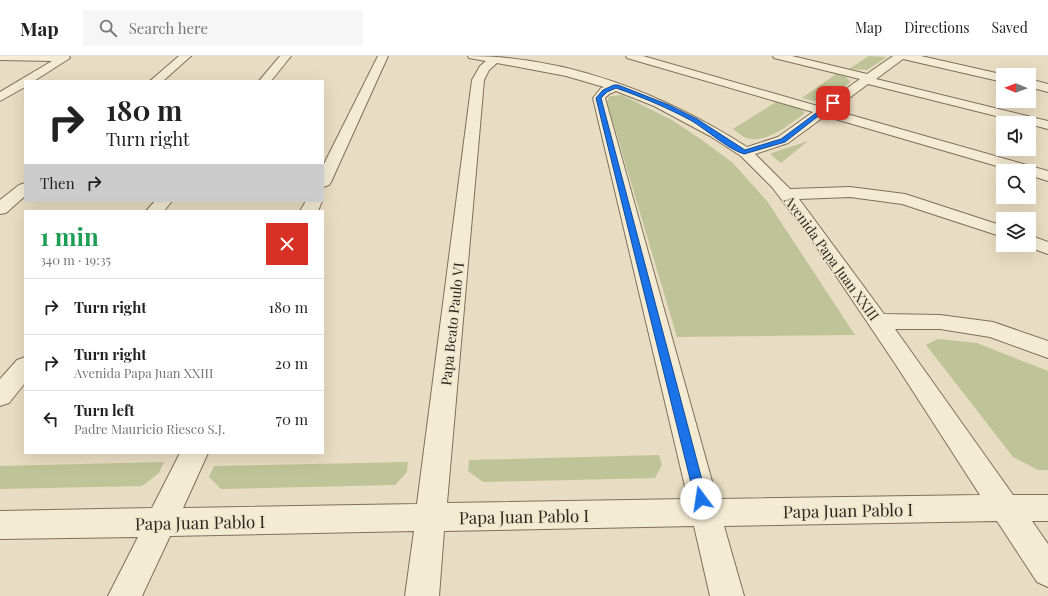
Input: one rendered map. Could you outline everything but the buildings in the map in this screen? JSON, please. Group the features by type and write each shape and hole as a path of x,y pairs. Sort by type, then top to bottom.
{"street":[{"path":"157,80 186,56"},
{"path":"265,80 286,56"},
{"path":"324,180 383,56"},
{"name":"Avenida Papa Juan XXIII","path":"473,56 551,68 616,86 695,120 744,152 803,214 1048,571"},
{"path":"630,56 1048,176"},
{"path":"778,56 1048,125"},
{"path":"744,152 783,140 900,56"},
{"path":"906,56 996,76"},
{"path":"0,57 66,57"},
{"path":"27,80 66,57"},
{"name":"Papa Beato Paulo VI","path":"422,596 478,80 484,68 495,59"},
{"path":"0,97 24,82"},
{"path":"1036,85 1048,88"},
{"path":"616,86 605,91 598,98 705,513 728,596"},
{"path":"0,209 24,189"},
{"path":"785,194 806,192 850,192 905,199 996,230"},
{"path":"156,210 163,202"},
{"path":"1036,244 1048,248"},
{"path":"878,322 940,322 993,330 1048,350"},
{"path":"0,396 24,367"},
{"path":"125,596 194,454"},
{"name":"Papa Juan Pablo I","path":"0,525 1048,508"}],"green space":[{"path":"869,56 887,57 867,70 849,69"},
{"path":"836,74 846,77 851,82 834,95 823,100 818,101 802,98"},
{"path":"622,95 672,120 733,163 767,201 855,335 677,337 607,102 609,96"},
{"path":"776,102 799,108 804,112 804,114 777,132 762,138 746,138 733,129"},
{"path":"808,141 781,163 770,154 775,152"},
{"path":"938,339 977,343 1048,371 1048,470 1038,470 1013,457 926,345"},
{"path":"659,455 662,465 655,478 483,482 468,471 469,460"},
{"path":"164,462 159,473 142,486 0,489 0,466"},
{"path":"408,462 407,472 395,485 221,489 209,477 214,466"}],"route":[{"path":"701,499 598,98 605,91 616,86 667,106 695,120 744,152 783,140 833,103"}]}
